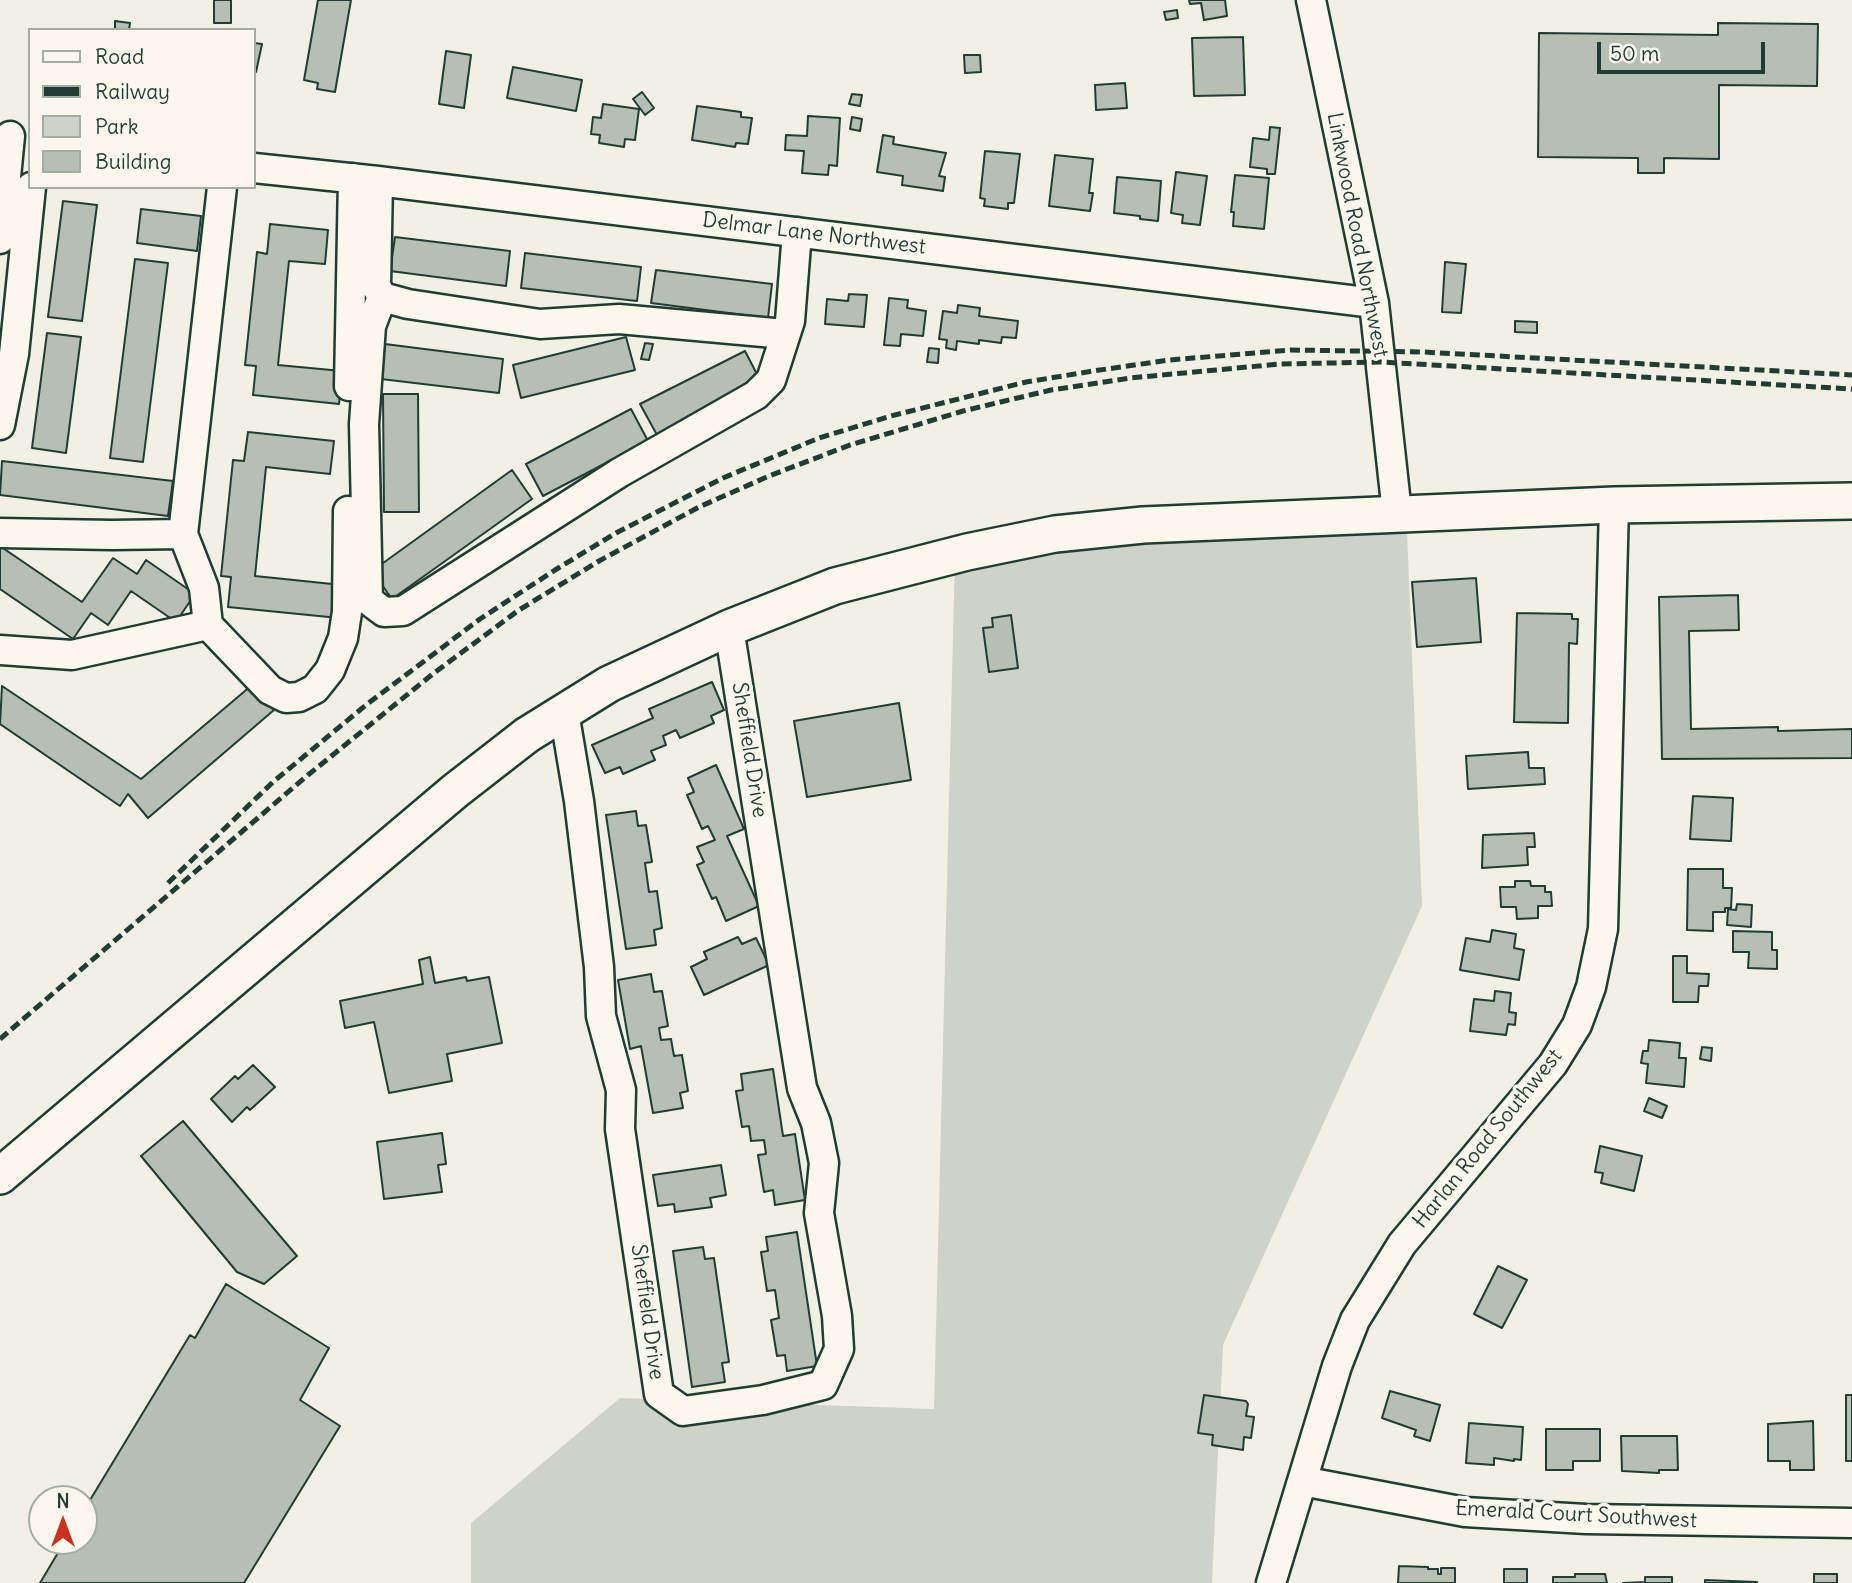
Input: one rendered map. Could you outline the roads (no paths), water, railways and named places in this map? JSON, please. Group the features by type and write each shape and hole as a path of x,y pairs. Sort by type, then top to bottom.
{"main road":[{"path":"0,1176 455,791 527,735 609,684 729,628 835,586 967,552 1055,534 1143,525 1614,505 1852,501"}],"street":[{"name":"Linkwood Road Northwest","path":"1311,0 1374,303 1397,513"},
{"path":"0,239 13,136"},
{"name":"Delmar Lane Northwest","path":"256,168 366,179 1374,303"},
{"path":"366,179 376,286 382,297 408,304 540,324 619,319 785,334"},
{"path":"222,189 183,534 204,588 208,625 270,690 286,698 299,697 315,689 330,670 343,638 347,612 351,245 366,179"},
{"path":"0,425 14,354 31,189"},
{"path":"382,297 371,326 364,424 368,600 384,612 403,611 619,472 756,395 771,380 790,321 797,232"},
{"name":"Harlan Road Southwest","path":"1271,1583 1337,1366 1356,1320 1402,1244 1553,1064 1577,1025 1591,987 1603,929 1614,505"},
{"path":"0,533 183,534"},
{"path":"0,650 72,655 208,625"},
{"name":"Sheffield Drive","path":"564,712 579,801 601,1016 621,1090 620,1129 659,1394 683,1411 763,1400 823,1385 839,1349 837,1316 819,1213 824,1163 816,1123 802,1088 729,628"},
{"name":"Emerald Court Southwest","path":"1302,1481 1465,1512 1586,1519 1852,1523"}],"railway":[{"path":"168,883 273,782 366,705 480,619 555,570 616,533 723,478 819,438 891,416 1026,382 1169,360 1291,350 1423,352 1852,375"},
{"path":"0,1039 308,775 434,673 519,610 599,561 699,507 850,445 963,411 1051,390 1130,378 1280,364 1381,362 1852,389"}]}
